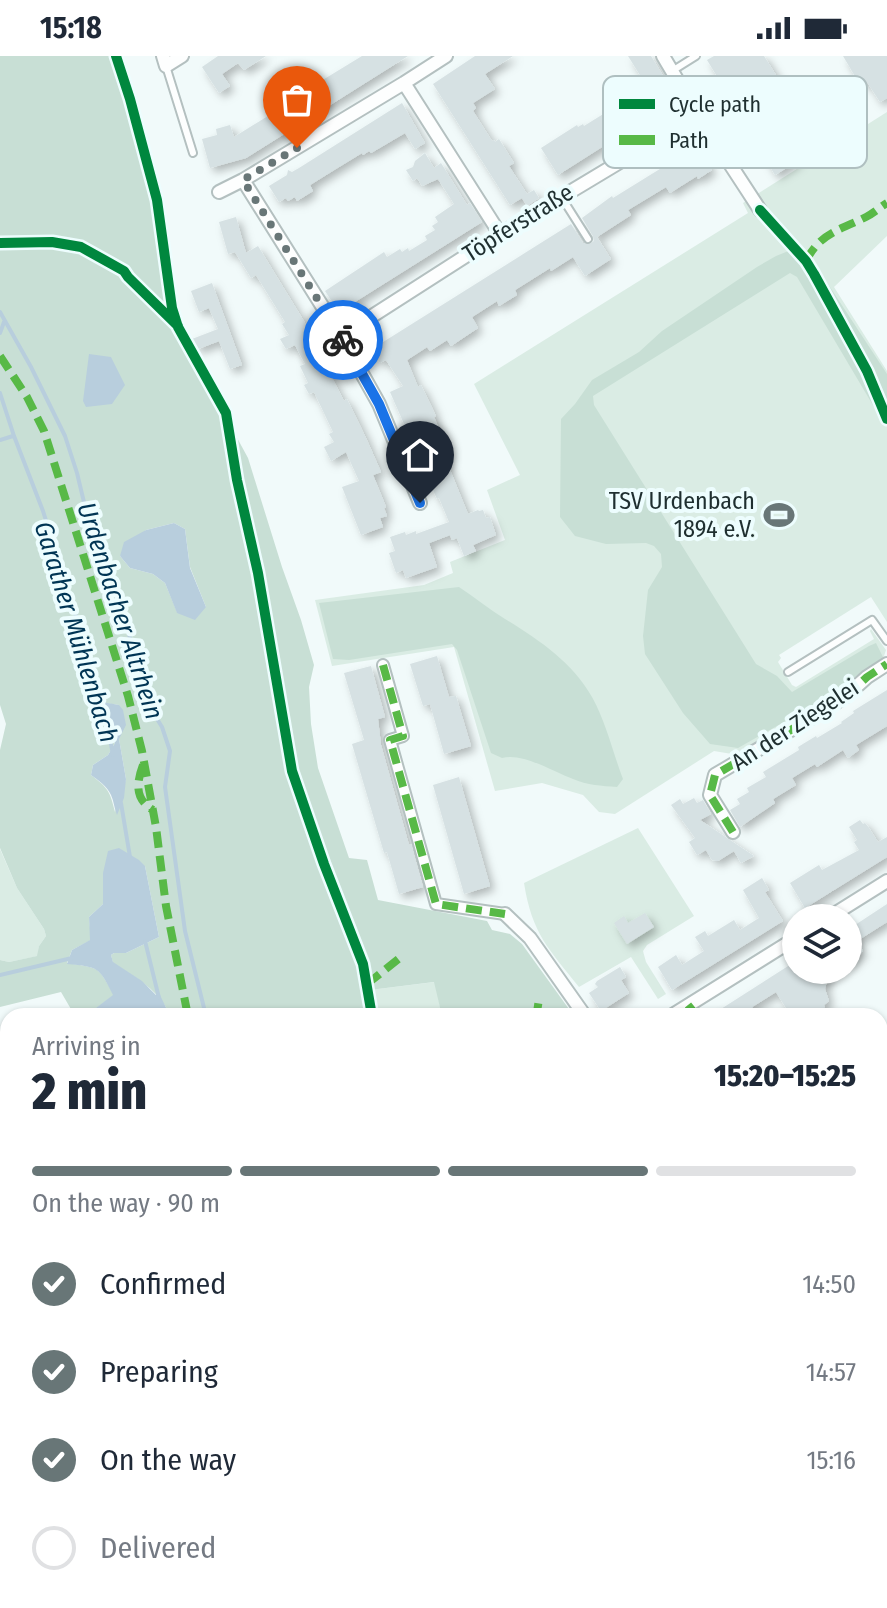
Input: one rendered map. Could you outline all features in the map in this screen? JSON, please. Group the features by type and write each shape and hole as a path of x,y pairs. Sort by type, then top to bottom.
{"street":[{"path":"164,61 182,56"},
{"path":"219,192 446,56"},
{"path":"663,56 675,76"},
{"path":"404,83 500,234"},
{"name":"Töpferstraße","path":"341,336 608,168"},
{"path":"733,168 760,210"},
{"path":"243,180 341,336 379,404 420,503"},
{"name":"An der Ziegelei","path":"733,832 710,795 715,775 826,709 887,664"},
{"path":"383,665 403,736 390,740 436,904 505,914 530,938 579,1008"},
{"path":"850,904 887,881"},
{"path":"683,1008 782,947"}],"lane":[{"path":"672,71 696,56"},
{"path":"164,61 193,153"},
{"path":"561,196 588,239"},
{"path":"788,672 872,620 887,641"}],"shaded area":[{"path":"887,112 887,236 834,287 887,371 887,622 871,597 779,655 781,658 778,662 796,687 874,639 871,629 886,650 883,659 847,689 841,688 799,714 798,719 738,755 714,751 615,814 599,812 583,795 542,783 495,791 454,647 332,666 315,600 424,585 453,573 450,562 505,540 487,490 520,475 474,384 748,213 743,203 798,168 867,168 867,125"},
{"path":"638,828 694,916 647,945 643,951 646,962 666,994 658,999 631,957 579,987 537,928 524,883"},
{"path":"0,849 17,888 44,929 46,936 39,946 38,956 9,962 0,960"},
{"path":"435,982 440,1008 372,1008 370,990"}],"green space":[{"path":"0,56 115,56 152,181 169,295 177,327 248,458 301,620 314,665 309,687 318,768 349,858 367,860 378,900 487,921 492,930 510,934 522,944 568,1008 440,1008 434,982 370,990 372,1008 166,1008 154,992 113,963 111,955 126,953 159,937 145,866 103,873 103,904 89,917 91,940 72,950 67,963 97,970 114,995 95,1008 70,1008 61,992 0,1007 0,960 9,962 37,956 46,936 17,888 0,848 0,750 6,724 0,705","holes":["174,523 185,529 190,567 206,607 177,612 165,583 153,574 130,568 120,556 146,530","97,702 119,705 119,739 126,779 115,812 108,790 91,775 93,765 108,755 115,743"]},
{"path":"791,250 805,252 887,374 887,411 874,407 797,277 790,273 593,396 594,405 756,664 777,676 792,692 876,643 883,657 821,701 738,748 710,744 683,713 645,654 643,636 648,590 662,567 661,554 646,543 606,544 575,536 560,517 561,419 592,380 639,352 662,331 757,267"},
{"path":"459,587 542,644 565,662 584,684 601,717 623,779 617,787 584,783 528,760 502,758 491,753 457,650 452,644 349,660 333,659 319,603"}],"water":[{"path":"89,354 111,357 125,385 112,404 86,407 83,401"},
{"path":"174,523 185,529 190,568 206,607 195,620 177,613 165,583 153,574 130,568 120,556 124,542 146,530"},
{"path":"97,701 119,705 126,725 119,739 126,779 124,798 117,815 109,792 91,775 93,765 108,755 115,743"},
{"path":"119,848 145,866 159,937 126,953 114,953 111,955 113,962 160,995 166,1008 96,1008 113,995 101,974 86,966 67,964 72,950 90,940 89,917 103,904 103,873 108,851"}],"building":[{"path":"218,56 266,56 244,70 238,63 222,74 230,86 219,93 202,67"},
{"path":"362,56 408,56 246,158 210,168 202,139 217,135 216,129 230,125 234,137"},
{"path":"475,56 513,56 485,74 495,89 473,103 476,108 473,111 492,141 499,139 514,163 509,166 527,194 534,190 539,198 527,206 522,198 510,205 433,84"},
{"path":"628,56 651,56 663,76 640,76"},
{"path":"714,56 764,56 777,76 717,76 707,60"},
{"path":"843,56 887,56 887,98 880,102 867,82 867,76 855,76"},
{"path":"402,103 425,143 415,149 405,133 371,153 362,153 310,185 313,191 297,201 295,197 279,202 269,186 287,175 288,170 292,172 299,168"},
{"path":"603,114 603,146 558,175 541,148 577,125 584,126"},
{"path":"425,153 434,168 441,163 467,205 470,203 482,222 339,312 325,291 384,252 387,257 400,249 402,252 408,248 409,251 427,240 425,236 435,230 432,226 438,222 435,217 454,204 438,179 422,186 417,178 413,181 406,170 413,167"},
{"path":"661,168 712,170 670,193 666,187 628,210 631,215 597,237 611,259 585,276 573,257 515,290 517,295 499,306 497,301 472,317 478,328 451,346 447,340 430,351 427,347 407,360 418,387 421,385 436,416 449,452 446,453 446,460 468,514 483,510 486,518 490,517 496,535 473,545 476,551 464,556 457,538 452,540 450,535 429,543 437,567 406,578 403,570 396,573 389,553 395,551 390,537 405,532 406,535 416,531 416,534 449,522 390,392 403,386 386,360 380,363 372,349 571,224 583,243 590,244 594,241 593,236 582,218"},
{"path":"771,168 786,168 775,175"},
{"path":"236,217 246,253 258,246 333,370 329,372 344,401 347,399 366,438 381,472 373,475 386,507 387,516 380,518 383,527 361,535 342,487 359,481 346,452 331,461 324,447 334,442 329,434 333,432 314,392 309,394 304,385 308,383 300,366 305,364 295,345 286,349 280,339 289,335 282,324 285,322 256,275 251,278 235,252 228,254 219,222"},
{"path":"212,283 242,365 230,369 219,341 198,349 192,339 218,329 209,308 199,312 191,291"},
{"path":"437,656 449,697 456,696 471,746 444,754 430,704 423,706 410,664"},
{"path":"371,666 385,717 378,719 381,745 423,887 399,894 352,744 364,740 344,673"},
{"path":"887,690 887,726 856,745 859,750 848,758 843,750 792,778 796,785 773,799 775,803 740,827 730,810 740,804 737,799 749,792 747,788 766,777 763,772 799,750 798,747 842,723 853,711"},
{"path":"459,777 490,886 464,894 433,785"},
{"path":"694,798 697,803 703,800 711,814 700,820 754,856 741,863 734,851 718,861 712,860 706,850 697,855 689,842 695,838 671,805 680,799 683,804"},
{"path":"860,820 878,842 887,837 887,857 811,904 803,904 790,883 819,865 822,870 859,850 849,827"},
{"path":"762,878 769,890 765,892 782,922 672,990 658,967 676,955 682,965 704,951 695,937 705,931 708,936 734,920 740,930 759,918 743,890"},
{"path":"887,904 887,922 862,938 862,920"},
{"path":"645,913 654,927 627,944 614,923 624,916 628,923"},
{"path":"620,967 626,977 621,980 629,993 606,1008 599,1008 589,993 598,987 595,984"},
{"path":"782,970 782,984 826,984 829,1001 823,1008 786,1008 776,992 753,1008 723,1008"}],"waterway":[{"name":"Urdenbacher Altrhein","path":"0,312 65,436 89,523 122,604 144,698 162,727 170,751 165,787 185,931 204,1008"},
{"name":"Garather Mühlenbach","path":"0,333 4,322"},
{"name":"Garather Mühlenbach","path":"0,393 43,511 103,703"},
{"path":"0,440 13,436"},
{"name":"Garather Mühlenbach","path":"108,728 113,755"},
{"name":"Garather Mühlenbach","path":"121,803 130,857"},
{"name":"Garather Mühlenbach","path":"145,941 159,998"},
{"path":"0,975 72,958"}],"marked path":[{"path":"806,261 824,238 887,203"},
{"path":"0,356 27,397 44,431 128,696 142,751 166,906 186,1008"},
{"path":"733,832 710,795 715,775 826,709 887,664"},
{"path":"383,665 403,736 390,740 436,904 505,914"},
{"path":"143,765 139,778 140,796 153,810"},
{"path":"367,984 402,956"},
{"path":"538,1008 539,999"}],"cycle path":[{"path":"116,56 157,200 172,308 178,327 226,413 258,573 292,771 363,964 371,1008"},
{"path":"760,210 814,274 867,371 887,419"},
{"path":"0,243 52,242 81,247 124,271 178,326"}],"way so far":[{"path":"297,148 243,180 343,340"}],"place":[{"name":"TSV Urdenbach 1894 e.V.","path":"779,515"}],"route":[{"path":"343,340 379,404 420,503"}]}
